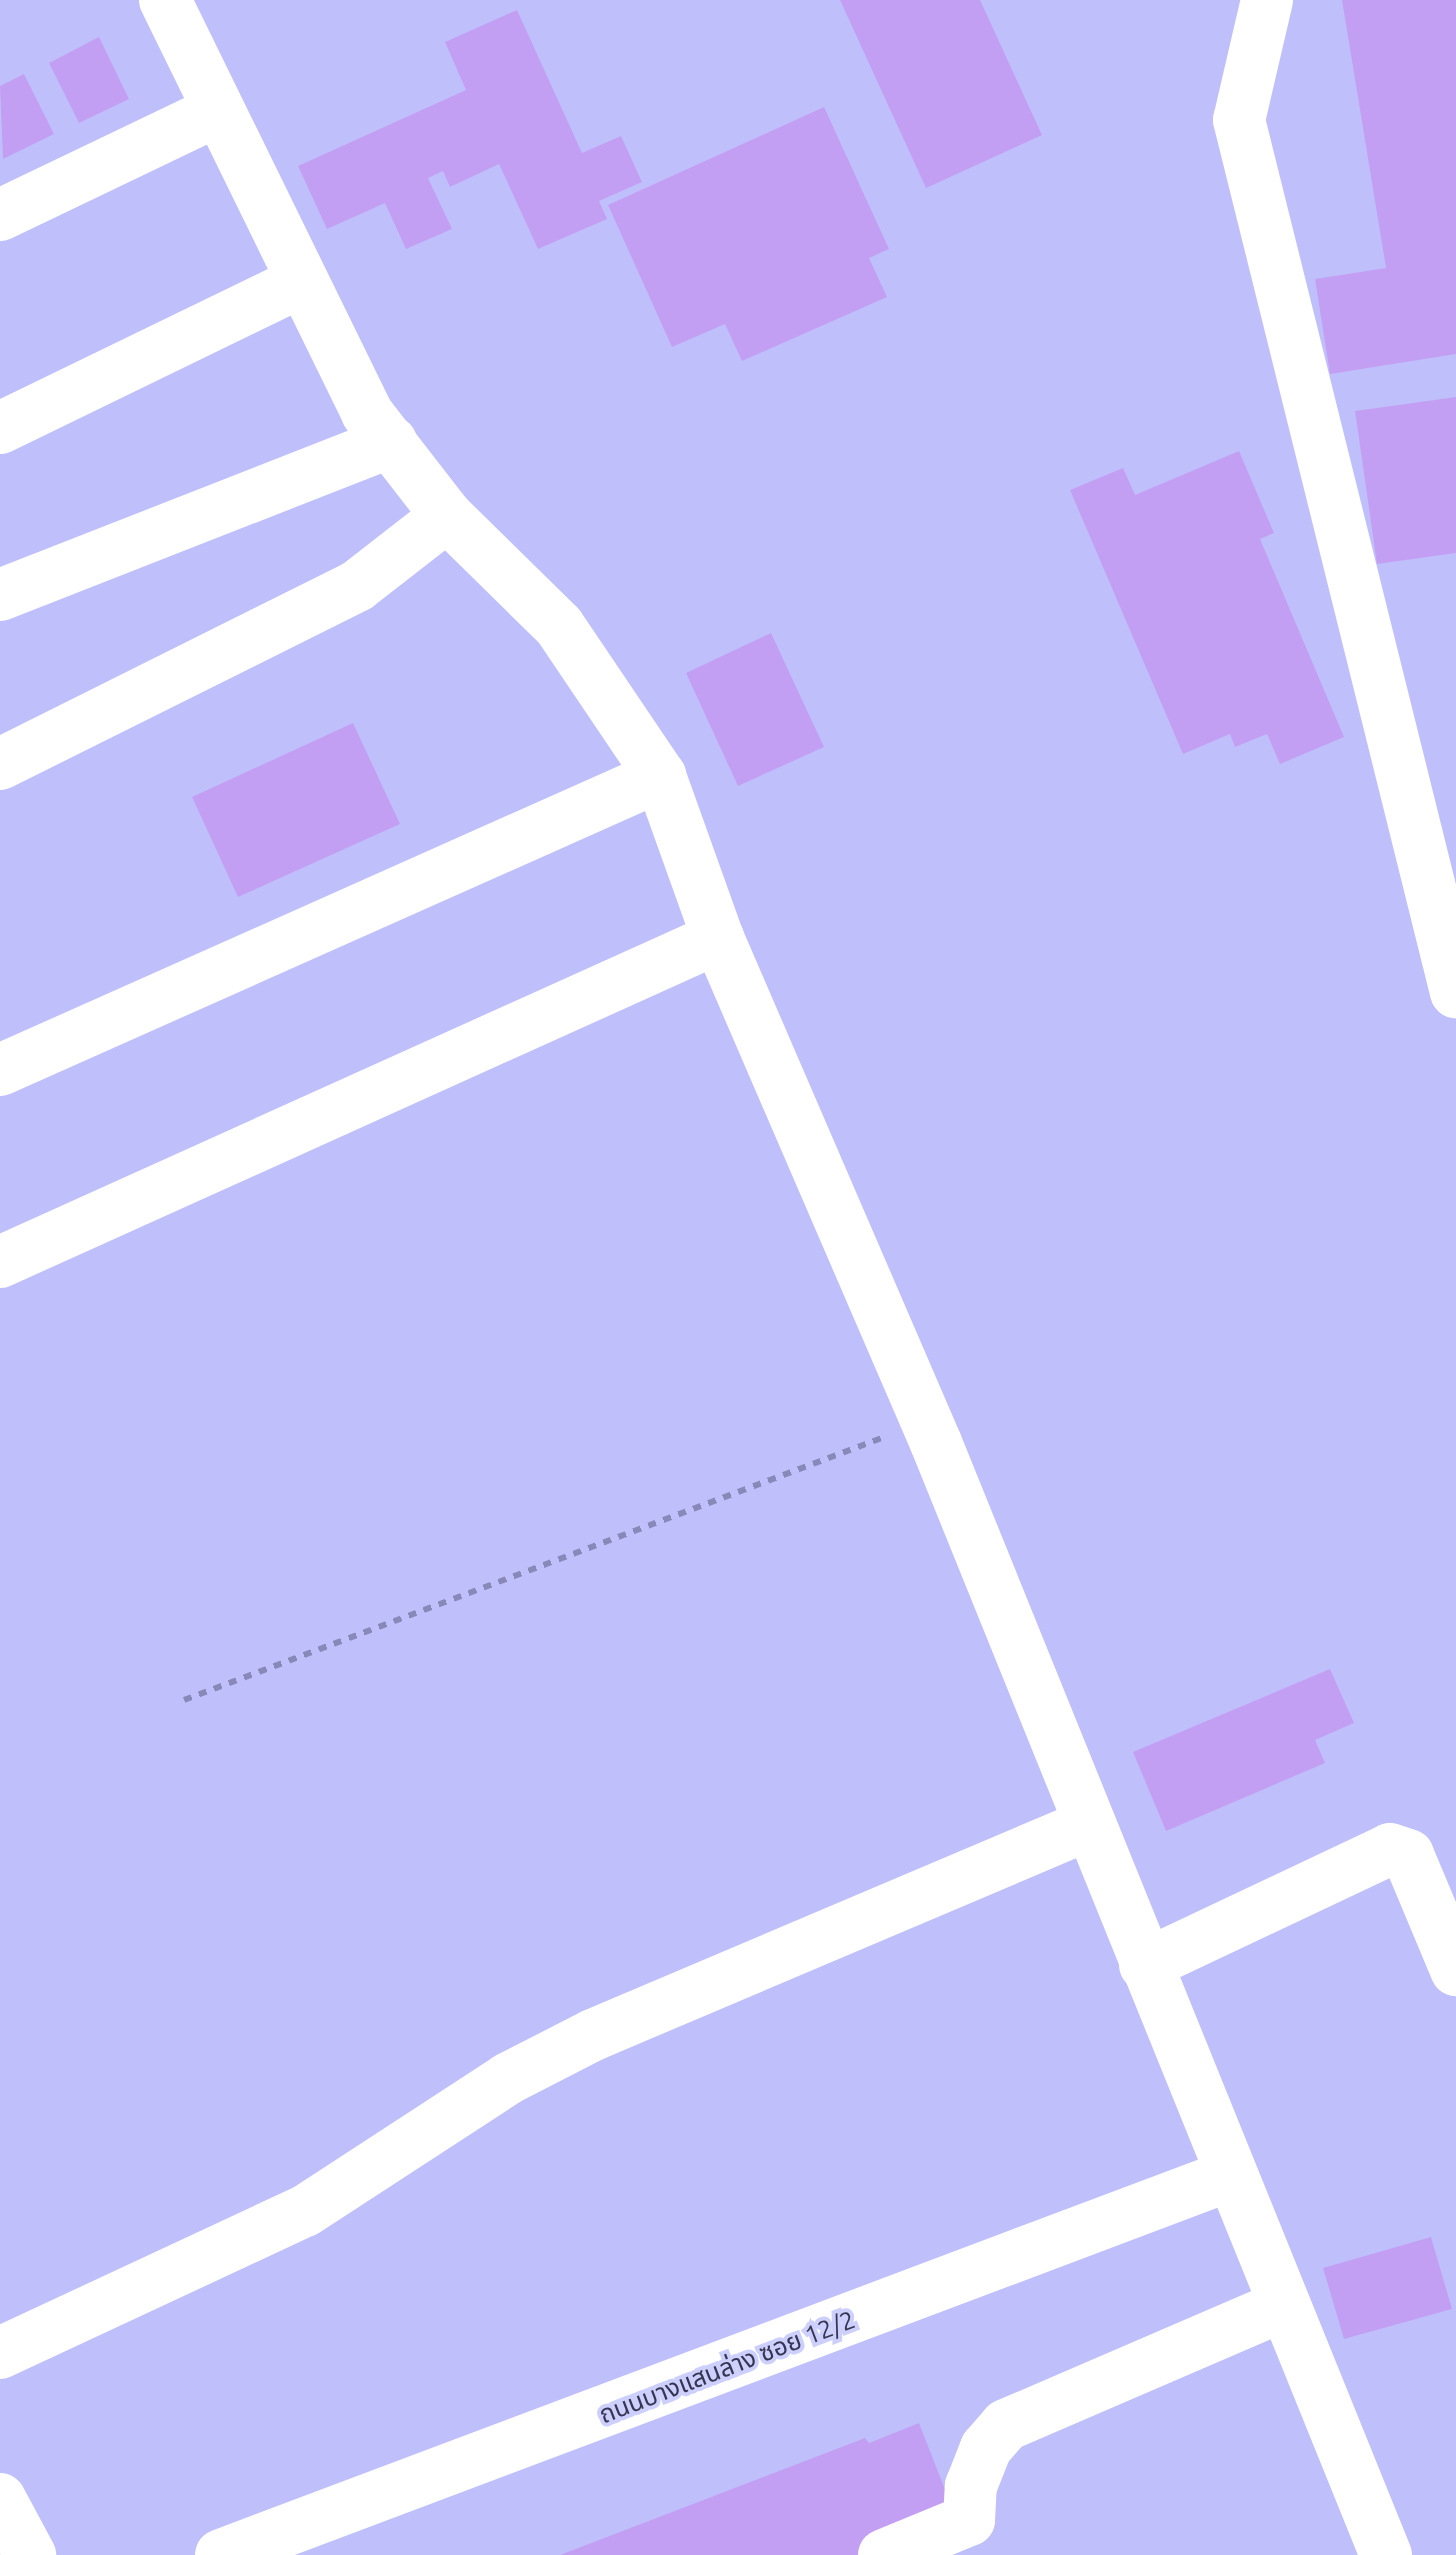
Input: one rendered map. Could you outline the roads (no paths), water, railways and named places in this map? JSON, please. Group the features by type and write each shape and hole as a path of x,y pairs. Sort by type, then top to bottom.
{"street":[{"path":"165,0 298,283 367,412 447,516 559,626 660,776 718,938 926,1421 1386,2555"},
{"path":"1268,0 1239,120 1456,992"},
{"path":"0,215 217,111"},
{"path":"0,428 298,283"},
{"path":"0,595 390,442"},
{"path":"0,764 357,586 447,516"},
{"path":"0,1070 660,776"},
{"path":"0,1262 718,938"},
{"path":"0,2353 305,2211 509,2078 593,2035 1088,1825"},
{"path":"1145,1965 1390,1849 1408,1856 1456,1970"},
{"name":"ถนนบางแสนล่าง ซอย 12/2","path":"221,2555 1232,2176"},
{"path":"884,2555 969,2520 971,2486 986,2448 1006,2425 1284,2305"},
{"path":"0,2499 30,2555"}]}
